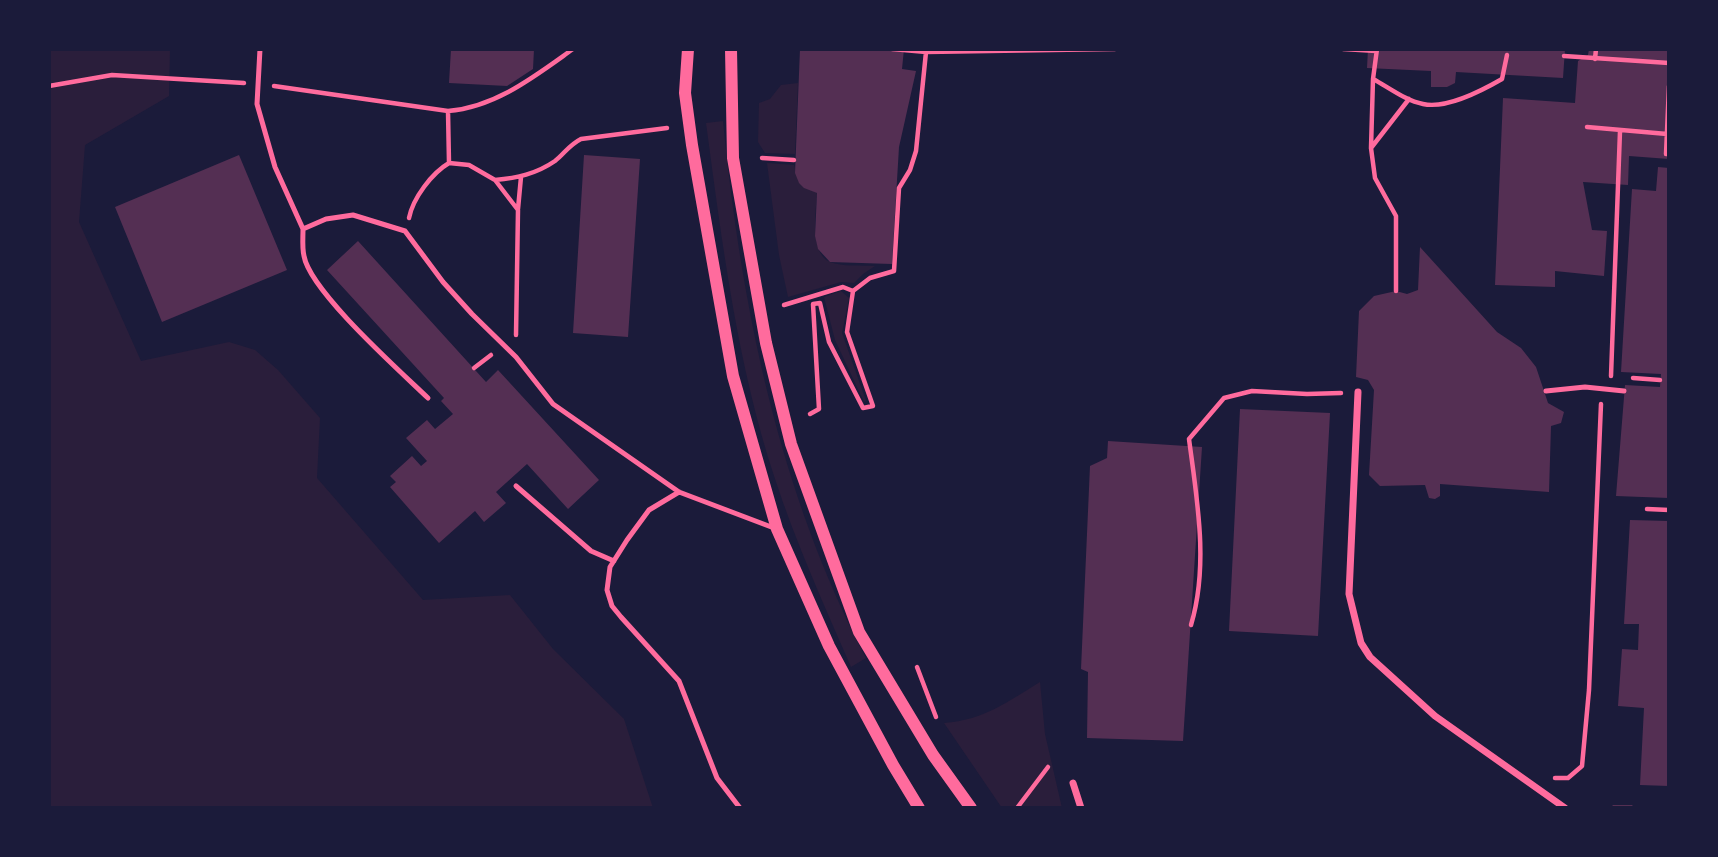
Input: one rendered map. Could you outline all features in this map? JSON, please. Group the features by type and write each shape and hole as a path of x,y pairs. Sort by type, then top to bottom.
{"street":[{"path":"688,49 685,93 692,145 733,376 777,529 829,646 919,808"},
{"path":"731,49 733,158 766,343 791,444 859,632 933,754 971,808"},
{"path":"1357,392 1349,594 1361,643 1370,657 1435,716 1565,808"},
{"path":"1076,808 1073,783 1081,808"}],"lane":[{"path":"260,49 257,104 275,167 303,229 304,258 320,286 373,345 428,398"},
{"path":"303,229 326,219 353,215 405,231 443,282 516,357 553,404 679,492 777,529"},
{"path":"1546,391 1585,387 1624,391"},
{"path":"516,486 591,551 614,561"},
{"path":"679,492 649,510 610,567 607,590 612,606 679,681 717,778 740,808"}],"path":[{"path":"49,86 111,75 258,84 448,111 467,109 510,91 573,49"},
{"path":"892,49 926,52 1115,49"},
{"path":"1343,49 1376,50 1371,148 1375,177 1396,216 1396,291"},
{"path":"1595,60 1596,49"},
{"path":"816,296 829,342 863,408 873,407 847,332 853,291 870,278 894,271 899,188 911,170 916,151 926,52"},
{"path":"1373,79 1421,104 1437,105 1485,89 1502,79 1507,55"},
{"path":"1564,56 1669,63"},
{"path":"1669,86 1669,154"},
{"path":"1371,148 1409,99"},
{"path":"448,111 449,163"},
{"path":"1587,127 1667,134"},
{"path":"495,180 521,177 540,171 558,159 569,145 581,139 667,128"},
{"path":"1611,377 1620,131"},
{"path":"762,158 794,160"},
{"path":"405,231 411,210 424,189 439,169 449,163 469,165 495,180 518,210"},
{"path":"516,336 521,177"},
{"path":"784,305 843,287 853,291"},
{"path":"810,414 819,409 813,303 817,303"},
{"path":"474,368 495,352"},
{"path":"1544,773 1554,778 1568,778 1582,766 1590,690 1602,400 1585,387"},
{"path":"1191,625 1196,606 1201,538 1189,439 1224,398 1252,391 1307,394 1357,392"},
{"path":"1647,509 1669,510"},
{"path":"917,667 940,724"},
{"path":"1017,808 1048,767"},
{"path":"1613,808 1632,808"}],"shaded area":[{"path":"49,49 170,49 169,96 85,145 79,222 141,361 229,342 255,350 278,370 320,418 317,478 423,600 510,595 553,649 624,719 653,808 49,808"},
{"path":"798,83 795,154 765,153 758,142 759,103 770,99 781,85"},
{"path":"723,121 741,260 769,397 809,530 866,658 851,667 783,503 750,392 732,302 706,123"},
{"path":"767,163 794,165 799,182 817,193 815,231 823,257 840,265 875,266 854,283 841,282 788,297 779,255"},
{"path":"841,291 849,298 842,333 866,401 864,402 835,340 824,297"},
{"path":"1040,682 1045,734 1062,808 1002,808 944,723 983,714"}],"building":[{"path":"451,49 534,49 533,69 507,86 449,83"},
{"path":"800,49 904,49 902,69 916,71 899,147 892,264 830,262 818,249 815,236 817,193 804,188 795,173"},
{"path":"1368,49 1565,49 1563,78 1456,72 1455,83 1447,87 1431,87 1431,71 1367,68"},
{"path":"1589,49 1669,49 1669,159 1629,156 1628,185 1583,182 1592,230 1607,231 1604,276 1555,271 1555,287 1495,285 1503,98 1575,103 1578,61 1588,55"},
{"path":"239,155 287,270 162,322 115,207"},
{"path":"584,155 640,159 628,337 573,333"},
{"path":"1658,167 1669,168 1669,498 1616,496 1625,385 1660,387 1661,374 1621,372 1632,189 1656,191"},
{"path":"358,241 486,382 498,370 599,480 568,509 527,464 496,492 506,503 484,522 475,511 439,543 390,487 396,482 390,476 412,456 421,466 427,461 406,438 427,420 435,429 453,414 441,401 444,398 327,270"},
{"path":"1420,247 1497,332 1521,348 1536,367 1548,403 1564,412 1561,423 1551,426 1549,492 1440,484 1440,496 1435,499 1429,498 1425,485 1380,486 1369,475 1374,390 1368,380 1356,377 1359,311 1374,296 1396,291 1407,294 1418,290"},
{"path":"1240,409 1330,413 1318,636 1229,631"},
{"path":"1108,441 1202,447 1183,741 1087,738 1088,672 1081,669 1090,466 1107,458"},
{"path":"1630,520 1669,521 1669,786 1640,785 1644,708 1618,706 1622,649 1638,650 1639,624 1624,624"}]}
